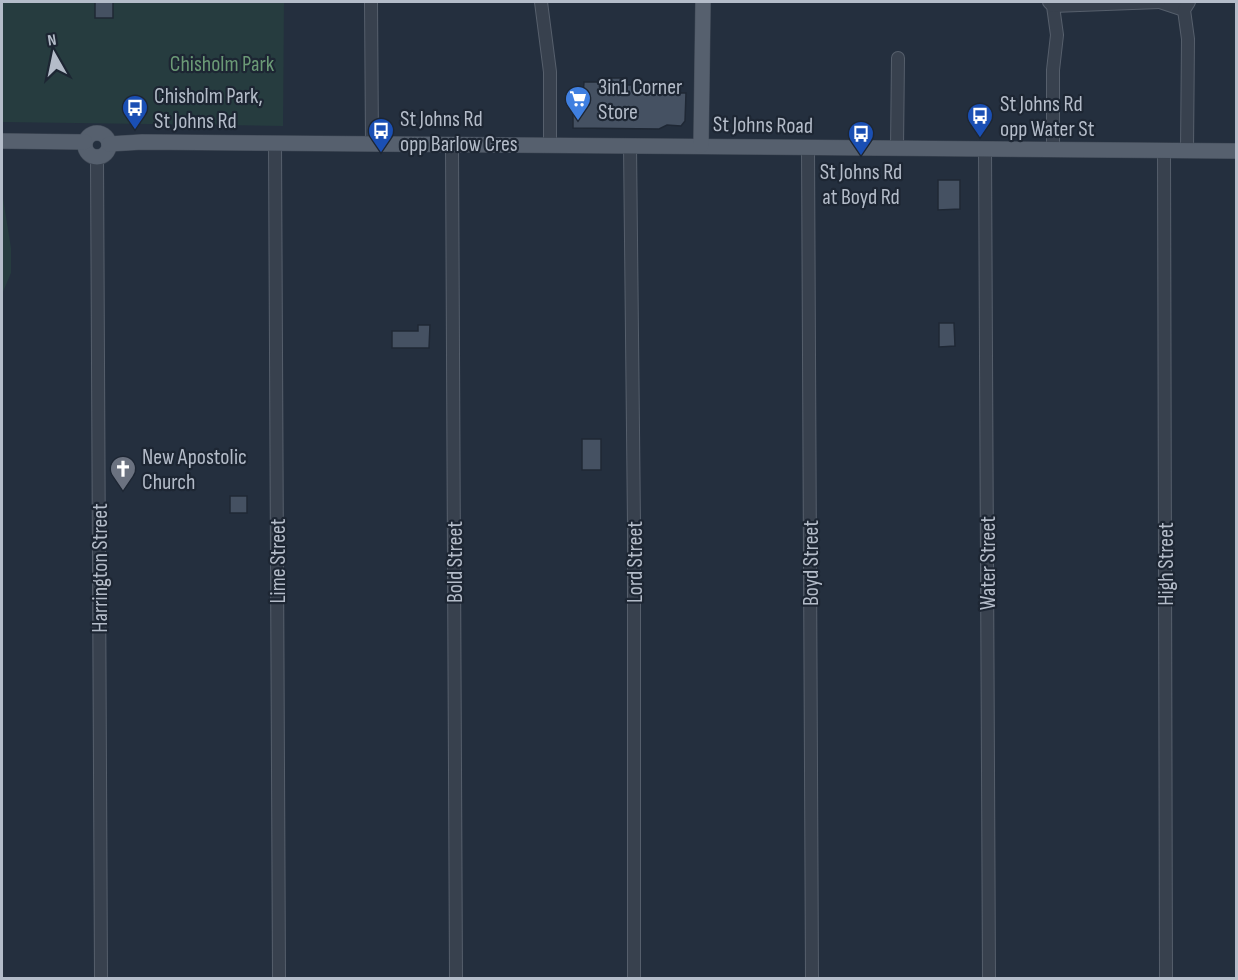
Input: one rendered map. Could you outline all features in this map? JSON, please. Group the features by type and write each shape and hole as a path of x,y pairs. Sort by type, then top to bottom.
{"main road":[{"path":"701,145 703,2"},
{"path":"95,133 103,134 109,144 104,154 97,156 87,152 85,142 88,136 95,133"},
{"path":"2,141 85,142"},
{"name":"St Johns Road","path":"109,144 372,142 452,145 701,145 1236,151"}],"street":[{"path":"371,2 372,142"},
{"path":"541,2 550,72 550,145"},
{"path":"1053,149 1053,70 1057,35 1051,4 1160,2 1186,6 1187,150"},
{"path":"897,148 898,58"},
{"name":"Lime Street","path":"275,143 279,978"},
{"name":"Bold Street","path":"452,145 456,978"},
{"name":"Lord Street","path":"630,145 634,525 634,978"},
{"name":"Boyd Street","path":"808,147 812,978"},
{"name":"Water Street","path":"985,148 989,978"},
{"name":"High Street","path":"1164,150 1166,978"},
{"name":"Harrington Street","path":"97,156 101,978"}],"green space":[{"name":"Chisholm Park","path":"2,2 284,2 283,126 2,122"},
{"path":"2,192 11,248 11,273 2,294"}],"building":[{"path":"95,2 113,2 113,18 95,18"},
{"path":"604,78 623,78 623,85 635,85 634,93 686,93 685,121 681,126 667,125 659,129 573,128 573,95 583,95 584,82 604,82"},
{"path":"938,180 960,180 960,209 938,210"},
{"path":"939,323 954,323 955,346 939,347"},
{"path":"418,325 430,325 429,348 392,348 392,331 418,331"},
{"path":"582,439 601,439 601,470 582,470"},
{"path":"230,496 247,496 247,513 230,513"}],"place":[{"name":"3in1 Corner Store","path":"578,122"},
{"name":"Chisholm Park, St Johns Rd","path":"135,131"},
{"name":"St Johns Rd opp Water St","path":"980,139"},
{"name":"St Johns Rd opp Barlow Cres","path":"381,154"},
{"name":"St Johns Rd at Boyd Rd","path":"861,157"},
{"name":"New Apostolic Church","path":"123,492"}]}
